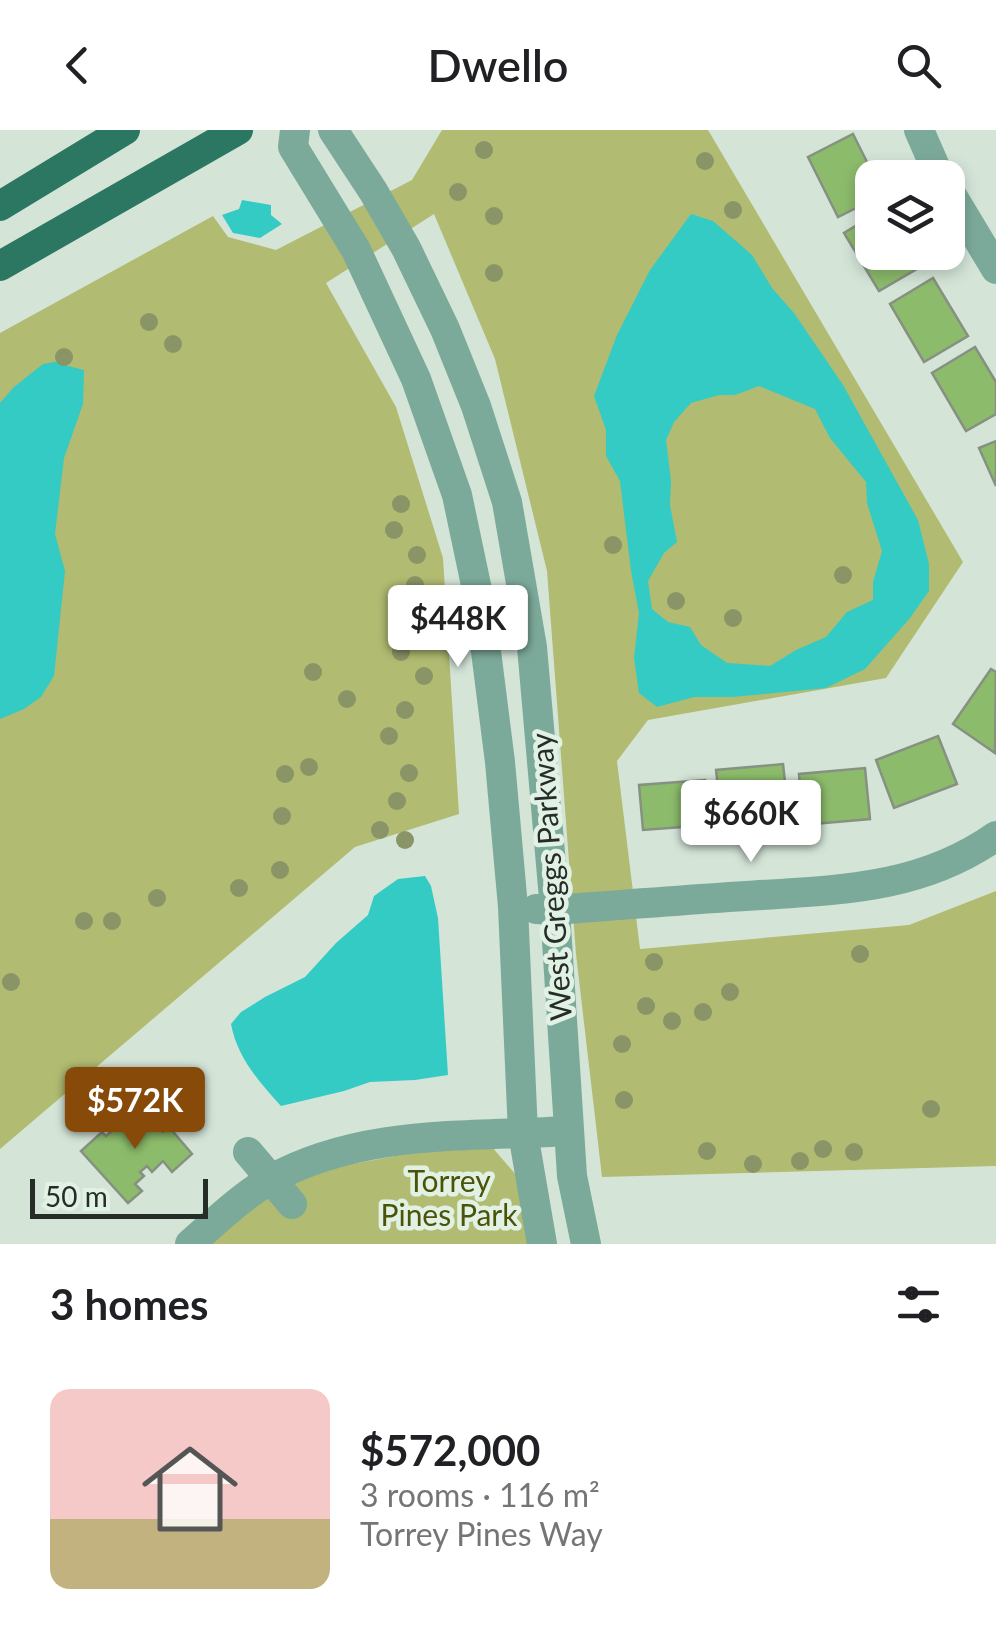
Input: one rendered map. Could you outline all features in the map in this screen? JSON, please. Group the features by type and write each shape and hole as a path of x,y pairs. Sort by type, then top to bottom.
{"main road":[{"path":"0,206 125,130"},
{"path":"0,266 238,130"}],"street":[{"name":"West Greggs Parkway","path":"295,130 293,147 356,250 416,378 458,495 480,604 500,762 523,1134 542,1244"},
{"name":"West Greggs Parkway","path":"333,130 398,234 445,329 476,406 507,502 532,647 555,910 572,1176 586,1244"},
{"path":"918,130 932,160"},
{"path":"965,217 996,269"},
{"path":"512,908 555,910 864,888 924,874 975,851 996,836"},
{"path":"190,1244 270,1180 331,1154 391,1141 568,1130"},
{"path":"248,1152 292,1204"}],"green space":[{"path":"442,130 708,130 963,562 886,678 648,720 617,761 640,949 909,925 996,891 996,1166 602,1177 576,954 547,571 495,359 434,214 326,283 396,407 443,558 459,814 355,847 0,1149 0,333 213,216 228,237 276,250 412,180"},
{"name":"Torrey Pines Park","path":"492,1147 517,1176 528,1244 207,1244 243,1213 292,1182 325,1169 433,1149"}],"water":[{"path":"242,200 271,205 271,215 282,224 260,238 233,233 222,215 239,209"},
{"path":"691,214 713,221 752,255 843,385 918,520 929,564 929,591 865,669 826,688 694,697 657,707 639,693 634,658 639,613 620,481 606,456 606,430 594,396 617,335 650,270","holes":["759,386 815,409 830,438 866,482 867,503 882,551 873,582 873,600 847,612 826,637 770,666 727,663 701,645 690,627 668,622 652,609 648,581 664,553 677,542 666,440 674,422 691,403"]},
{"path":"60,361 84,370 83,404 64,458 55,534 65,571 54,676 41,697 0,719 0,403 43,364"},
{"path":"425,876 438,918 448,1075 370,1082 281,1106 244,1058 231,1024 241,1012 305,977 368,915 374,896 398,879"}],"building":[{"path":"853,134 866,160 855,160 855,208 838,217 808,157"},
{"path":"855,226 855,251 844,233"},
{"path":"866,270 915,270 879,291"},
{"path":"933,278 968,336 924,362 890,304"},
{"path":"975,347 996,382 996,414 966,431 932,373"},
{"path":"996,441 996,486 979,448"},
{"path":"991,669 996,672 995,753 953,724"},
{"path":"938,736 957,784 894,808 876,760"},
{"path":"783,764 790,827 723,834 716,770"},
{"path":"865,768 870,819 803,825 799,774"},
{"path":"705,780 709,825 643,830 639,785"},
{"path":"140,1106 163,1132 169,1127 192,1154 172,1172 163,1161 152,1172 147,1166 140,1172 144,1176 135,1184 142,1191 128,1203 81,1151 102,1132 106,1136"}]}
